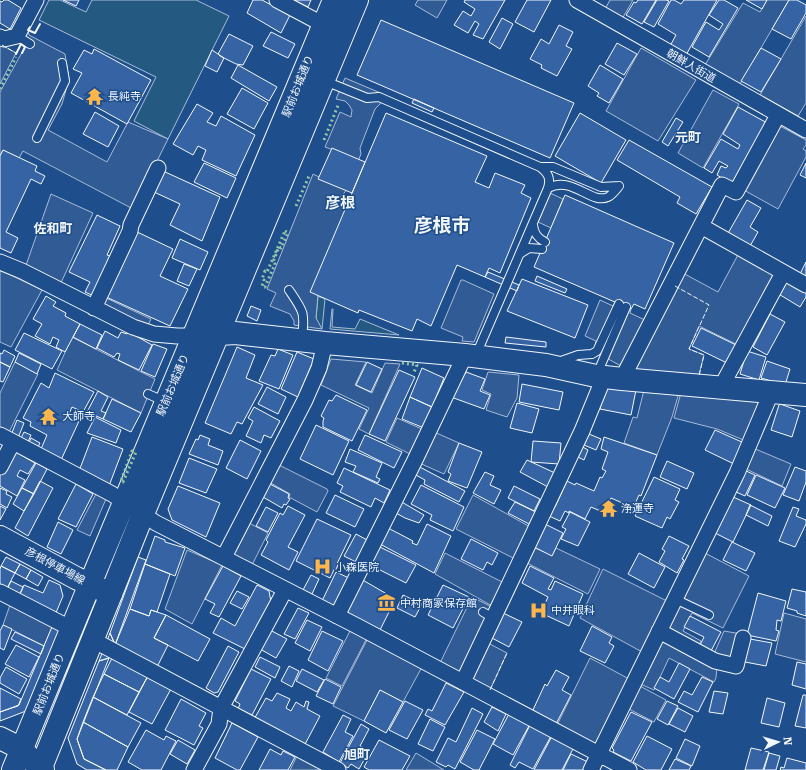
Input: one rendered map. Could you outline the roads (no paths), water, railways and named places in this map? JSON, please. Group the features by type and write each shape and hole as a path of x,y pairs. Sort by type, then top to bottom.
{"main road":[{"name":"駅前お城通り","path":"39,770 217,335 313,77 324,25 334,0"},
{"name":"駅前お城通り","path":"13,770 125,502 157,398 194,336 313,77 357,0"},
{"path":"194,336 235,333 302,341 470,356 546,365 607,377 806,396"},
{"name":"彦根停車場線","path":"0,537 111,594"},
{"path":"0,738 22,749 39,770"}],"street":[{"path":"0,37 4,39 17,36 36,0"},
{"path":"277,0 324,25"},
{"name":"朝鮮人街道","path":"577,0 806,130"},
{"path":"457,676 488,615 499,603 528,548 582,432 600,386 701,226 722,185 736,192 778,115"},
{"path":"94,308 144,193 158,168"},
{"path":"701,226 806,285"},
{"path":"0,262 20,275 41,278 132,328 154,334 194,336"},
{"path":"721,387 784,273"},
{"path":"224,557 305,400 319,368 325,343"},
{"path":"337,616 415,460 470,356"},
{"path":"591,770 671,605 744,463 771,392"},
{"path":"0,435 125,502 156,523 337,616 356,629 408,656 457,676 576,739 599,754 629,770"},
{"path":"0,467 14,442"},
{"path":"194,770 219,724 221,708 285,590"},
{"path":"0,592 72,629"},
{"path":"659,631 715,661 736,666 743,638"},
{"path":"93,640 221,708 316,761 338,770"}],"lane":[{"path":"17,36 30,44"},
{"path":"37,138 65,81 62,63"},
{"path":"313,77 367,98 379,97 540,167 546,172 549,178 548,188 533,225 521,253 470,356"},
{"path":"540,167 553,167 601,188 620,186 609,197 603,199 568,185 554,185 548,188"},
{"path":"521,253 530,248 543,245 533,230 533,225"},
{"path":"289,290 303,312 304,320 302,341"},
{"path":"546,365 578,355 592,354 597,351 622,305 607,377"},
{"path":"671,605 709,615"}],"place":[{"name":"長純寺","path":"95,96"},
{"name":"大師寺","path":"49,416"},
{"name":"浄運寺","path":"608,508"},
{"name":"小森医院","path":"322,567"},
{"name":"中村商家保存館","path":"387,603"},
{"name":"中井眼科","path":"538,610"}],"district":[{"name":"元町","path":"688,137"},
{"name":"彦根","path":"340,203"},
{"name":"彦根市","path":"442,225"},
{"name":"佐和町","path":"53,228"},
{"name":"旭町","path":"357,754"}]}
